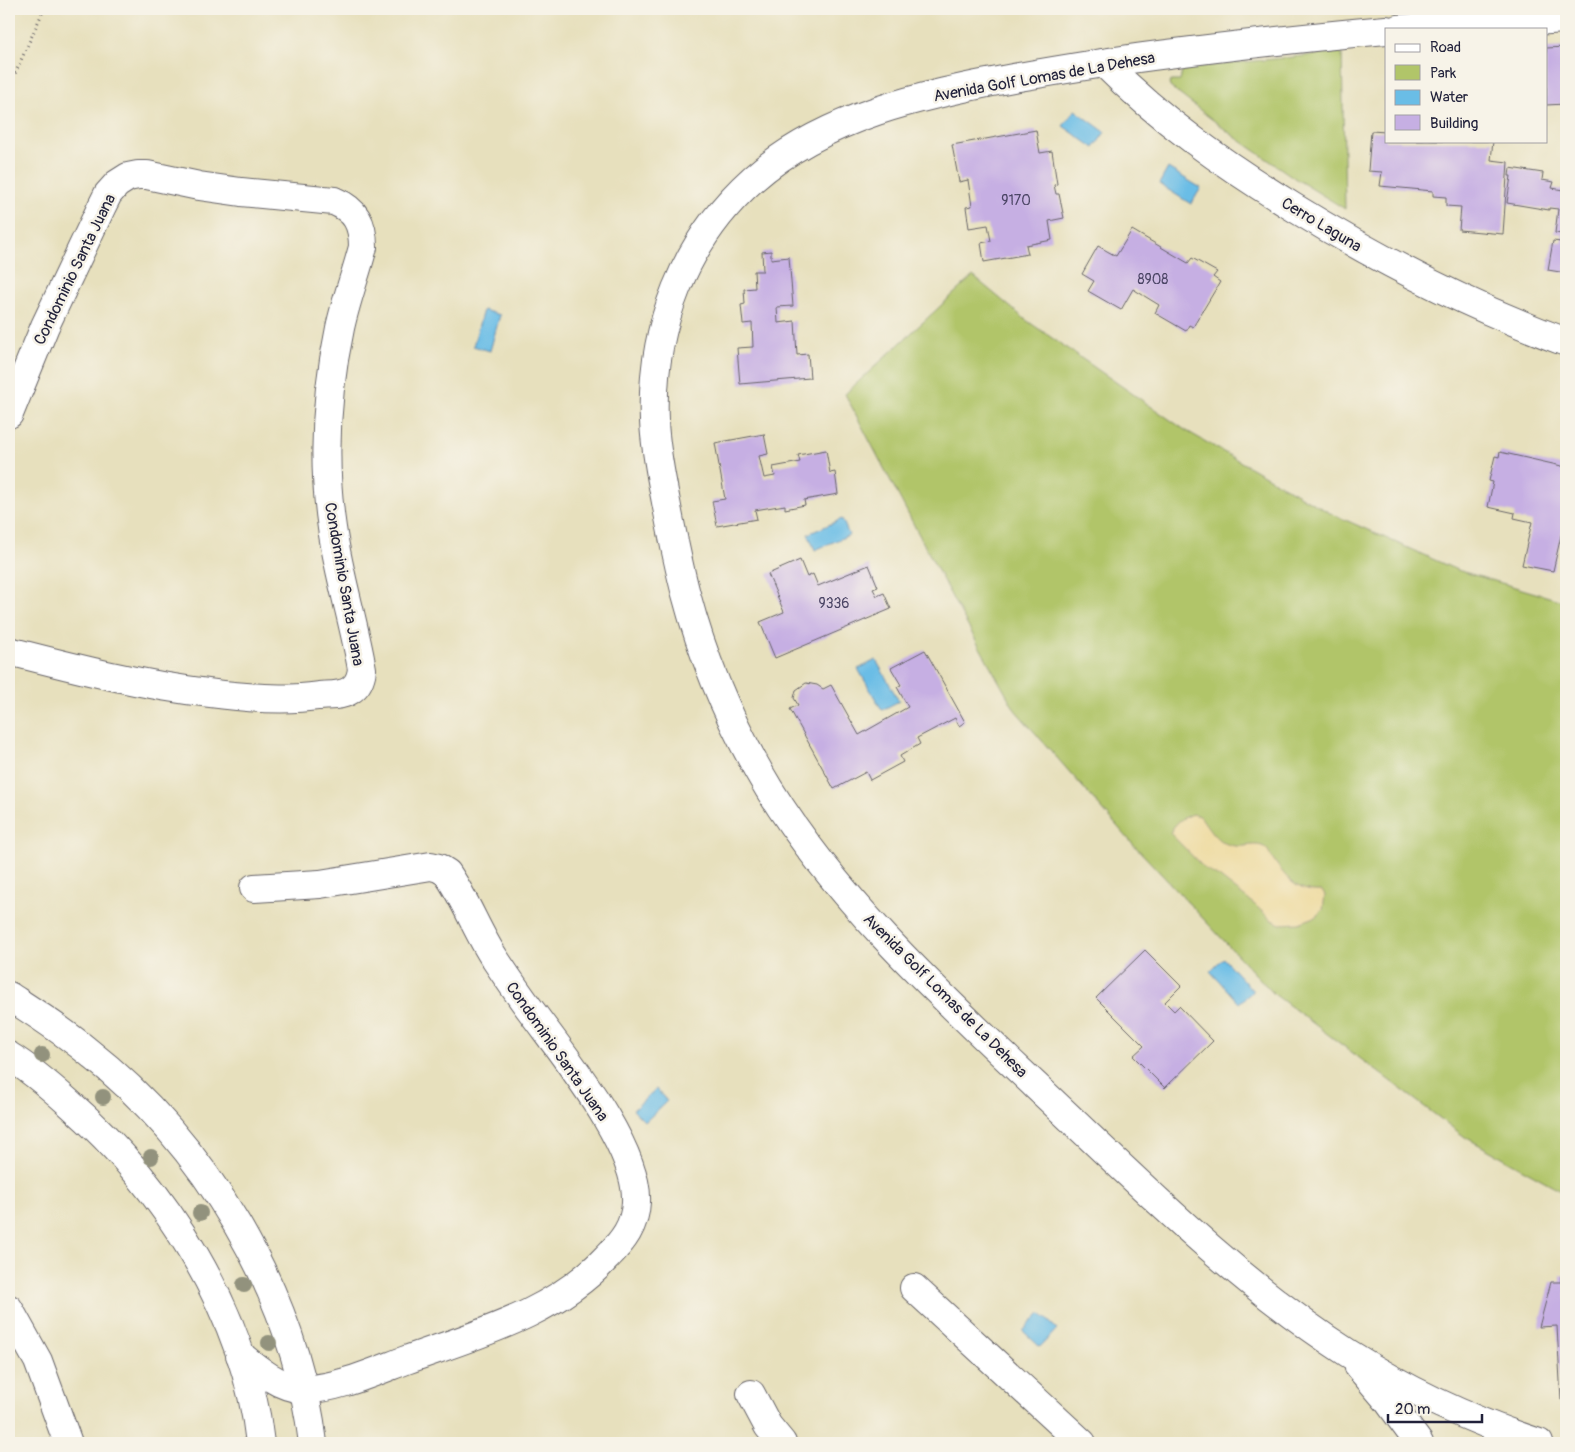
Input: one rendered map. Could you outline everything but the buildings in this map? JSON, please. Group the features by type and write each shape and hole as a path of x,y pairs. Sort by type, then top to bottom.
{"street":[{"path":"1415,28 1566,19"},
{"name":"Avenida Golf Lomas de La Dehesa","path":"1385,30 1306,37 1104,62 947,91 866,115 816,137 783,156 755,177 729,202 709,226 678,280 660,339 654,390 654,422 657,453 686,595 702,647 722,697 743,742 767,785 794,827 866,915 909,963 954,1008 1150,1193 1221,1258 1286,1310 1345,1351 1411,1389 1483,1422 1539,1443"},
{"name":"Cerro Laguna","path":"1104,62 1148,105 1220,160 1314,220 1416,276 1520,325 1566,342"},
{"name":"Condominio Santa Juana","path":"9,414 45,326 108,194 117,184 128,177 147,175 241,192 334,201 348,209 359,222 363,234 363,247 343,317 333,365 328,406 327,448 332,528 362,669 356,685 344,693 308,698 279,699 236,696 176,689 120,679 9,651"},
{"name":"Condominio Santa Juana","path":"240,1355 255,1368 272,1378 303,1389 320,1388 352,1379 525,1316 549,1304 572,1289 598,1267 622,1242 632,1225 635,1212 636,1187 626,1158 601,1110 558,1046 498,964 447,873 440,868 430,866 320,884 254,888"},
{"path":"9,996 49,1022 88,1051 124,1082 158,1117 189,1154 218,1194 255,1257 283,1324 303,1389 312,1443"},
{"path":"9,1056 55,1090 94,1124 146,1182 168,1213 198,1260 226,1317 240,1355 251,1396 260,1443"},
{"path":"914,1288 1082,1443"},
{"path":"9,1309 38,1361 68,1443"},
{"path":"1345,1351 1388,1401 1419,1443"},
{"path":"751,1394 768,1426 782,1443"}],"path":[{"path":"9,87 44,9"}],"green space":[{"path":"1342,52 1345,209 1296,179 1235,137 1170,87 1169,83 1180,81 1182,71 1196,67"},
{"path":"973,276 1026,320 1185,430 1330,513 1457,570 1566,602 1566,1193 1465,1137 1274,994 1132,843 1015,710 956,605 845,394"}],"sand":[{"path":"1192,814 1200,816 1218,839 1229,845 1257,845 1265,848 1293,883 1306,890 1322,891 1325,895 1323,910 1315,917 1299,923 1280,924 1270,919 1219,877 1206,870 1170,833 1179,821"}],"water":[{"path":"1075,110 1105,132 1094,148 1063,126"},
{"path":"1168,168 1201,188 1191,204 1159,184"},
{"path":"483,310 500,315 490,351 473,346"},
{"path":"842,519 849,535 815,550 808,534"},
{"path":"876,660 899,701 882,710 858,669"},
{"path":"1223,958 1253,991 1239,1003 1210,971"},
{"path":"656,1089 667,1101 645,1122 633,1110"},
{"path":"1040,1313 1057,1329 1040,1347 1023,1331"}]}
